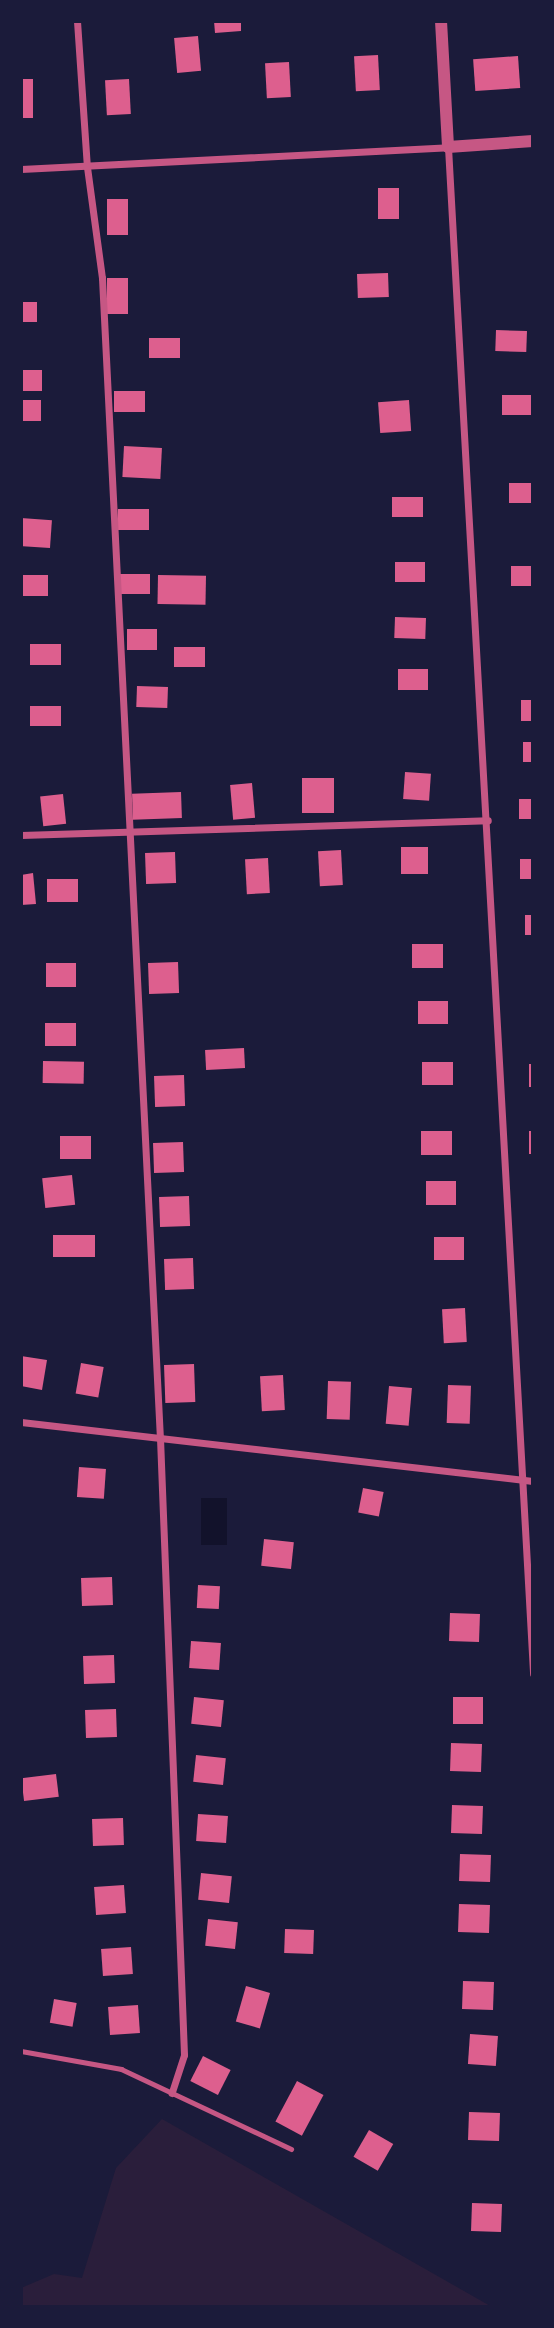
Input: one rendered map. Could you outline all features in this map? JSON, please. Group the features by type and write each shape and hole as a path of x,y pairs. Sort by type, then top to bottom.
{"street":[{"path":"77,21 87,167 102,278 160,1438 184,2055 172,2093"},
{"path":"441,21 488,820 533,1674"},
{"path":"21,169 533,141"},
{"path":"21,835 129,829 488,820"},
{"path":"21,1422 533,1481"}],"lane":[{"path":"21,2051 121,2069 291,2149"}],"shaded area":[{"path":"201,1498 227,1498 227,1545 201,1545"},
{"path":"162,2119 492,2307 21,2307 21,2288 54,2274 82,2278 116,2168"}],"building":[{"path":"214,21 241,21 241,31 215,33"},
{"path":"198,36 201,71 177,73 174,38"},
{"path":"378,55 380,90 356,91 354,56"},
{"path":"518,56 520,88 475,91 473,59"},
{"path":"289,62 291,97 267,98 265,63"},
{"path":"21,79 33,79 33,118 21,118"},
{"path":"129,79 131,114 107,115 105,80"},
{"path":"378,188 399,188 399,219 378,219"},
{"path":"107,199 128,199 128,235 107,235"},
{"path":"388,273 389,297 358,298 357,274"},
{"path":"107,278 128,278 128,314 107,314"},
{"path":"21,302 37,302 37,322 21,322"},
{"path":"496,330 527,331 526,352 495,351"},
{"path":"149,338 180,338 180,358 149,358"},
{"path":"21,370 42,370 42,391 21,391"},
{"path":"114,391 145,391 145,412 114,412"},
{"path":"502,395 533,395 533,415 502,415"},
{"path":"21,400 41,400 41,421 21,421"},
{"path":"409,400 411,431 380,433 378,402"},
{"path":"124,446 162,448 160,479 122,477"},
{"path":"509,483 533,483 533,503 509,503"},
{"path":"392,497 423,497 423,517 392,517"},
{"path":"118,509 149,509 149,530 118,530"},
{"path":"21,518 52,520 50,548 21,546"},
{"path":"395,562 425,562 425,582 395,582"},
{"path":"511,566 533,566 533,586 511,586"},
{"path":"119,574 150,574 150,594 119,594"},
{"path":"21,575 48,575 48,596 21,596"},
{"path":"158,575 206,576 205,605 157,604"},
{"path":"395,617 426,618 425,639 394,638"},
{"path":"127,629 157,629 157,650 127,650"},
{"path":"30,644 61,644 61,665 30,665"},
{"path":"174,647 205,647 205,667 174,667"},
{"path":"398,669 428,669 428,690 398,690"},
{"path":"137,686 168,687 167,708 136,707"},
{"path":"521,700 533,700 533,721 521,721"},
{"path":"30,706 61,706 61,726 30,726"},
{"path":"523,742 533,742 533,762 523,762"},
{"path":"405,772 431,774 429,801 403,799"},
{"path":"302,778 334,778 334,813 302,813"},
{"path":"252,783 255,818 233,820 230,785"},
{"path":"181,792 182,818 133,820 132,794"},
{"path":"63,794 66,824 43,826 40,796"},
{"path":"519,799 533,799 533,819 519,819"},
{"path":"401,847 428,847 428,874 401,874"},
{"path":"341,850 343,885 320,886 318,851"},
{"path":"175,852 176,883 146,884 145,853"},
{"path":"268,858 270,893 247,894 245,859"},
{"path":"520,859 533,859 533,879 520,879"},
{"path":"33,873 36,904 21,905 21,875"},
{"path":"47,879 78,879 78,902 47,902"},
{"path":"525,915 533,915 533,935 525,935"},
{"path":"412,944 443,944 443,968 412,968"},
{"path":"178,962 179,993 149,994 148,963"},
{"path":"46,963 76,963 76,987 46,987"},
{"path":"418,1001 448,1001 448,1024 418,1024"},
{"path":"45,1023 76,1023 76,1046 45,1046"},
{"path":"244,1048 245,1068 206,1070 205,1050"},
{"path":"43,1061 84,1062 84,1084 43,1083"},
{"path":"422,1062 453,1062 453,1085 422,1085"},
{"path":"529,1064 533,1064 533,1087 529,1087"},
{"path":"184,1075 185,1106 155,1107 154,1076"},
{"path":"421,1131 452,1131 452,1155 421,1155"},
{"path":"529,1131 533,1131 533,1154 529,1154"},
{"path":"60,1136 91,1136 91,1159 60,1159"},
{"path":"183,1142 184,1172 154,1173 153,1143"},
{"path":"72,1175 75,1205 45,1208 42,1178"},
{"path":"426,1181 456,1181 456,1205 426,1205"},
{"path":"189,1196 190,1226 160,1227 159,1197"},
{"path":"53,1235 95,1235 95,1257 53,1257"},
{"path":"434,1237 464,1237 464,1260 434,1260"},
{"path":"193,1258 194,1289 165,1290 164,1259"},
{"path":"465,1308 467,1342 444,1343 442,1309"},
{"path":"21,1356 47,1360 42,1390 21,1386"},
{"path":"81,1363 104,1367 98,1398 76,1394"},
{"path":"194,1364 195,1402 165,1403 164,1365"},
{"path":"283,1375 285,1410 262,1411 260,1376"},
{"path":"328,1381 351,1382 350,1420 327,1419"},
{"path":"448,1385 471,1386 470,1424 447,1423"},
{"path":"389,1386 412,1388 409,1426 386,1424"},
{"path":"79,1467 106,1469 104,1499 77,1497"},
{"path":"363,1488 384,1492 379,1517 358,1513"},
{"path":"264,1539 294,1542 291,1569 261,1566"},
{"path":"112,1577 113,1605 82,1606 81,1578"},
{"path":"198,1585 220,1586 219,1609 197,1608"},
{"path":"450,1613 480,1614 479,1642 449,1641"},
{"path":"191,1641 221,1643 219,1670 189,1668"},
{"path":"114,1655 115,1683 84,1684 83,1656"},
{"path":"194,1697 224,1700 221,1727 191,1724"},
{"path":"453,1697 483,1697 483,1724 453,1724"},
{"path":"116,1709 117,1737 86,1738 85,1710"},
{"path":"451,1743 482,1744 481,1772 450,1771"},
{"path":"196,1755 226,1758 223,1785 193,1782"},
{"path":"56,1774 59,1797 24,1801 21,1778"},
{"path":"452,1805 483,1806 482,1834 451,1833"},
{"path":"198,1814 228,1816 226,1843 196,1841"},
{"path":"123,1818 124,1845 93,1846 92,1819"},
{"path":"460,1854 491,1855 490,1882 459,1881"},
{"path":"201,1873 232,1876 229,1903 198,1900"},
{"path":"124,1885 126,1913 96,1915 94,1887"},
{"path":"459,1904 490,1905 489,1933 458,1932"},
{"path":"208,1919 238,1922 235,1949 205,1946"},
{"path":"285,1929 314,1930 313,1954 284,1953"},
{"path":"131,1947 133,1974 103,1976 101,1949"},
{"path":"463,1981 494,1982 493,2010 462,2009"},
{"path":"246,1986 270,1993 260,2028 236,2022"},
{"path":"54,1999 77,2003 72,2027 50,2023"},
{"path":"138,2005 140,2033 110,2035 108,2007"},
{"path":"470,2034 498,2036 496,2066 468,2064"},
{"path":"203,2056 231,2070 218,2095 190,2081"},
{"path":"297,2081 323,2095 302,2136 275,2122"},
{"path":"469,2112 500,2113 499,2141 468,2140"},
{"path":"369,2130 393,2144 378,2171 354,2157"},
{"path":"472,2203 502,2204 501,2232 471,2231"}]}
